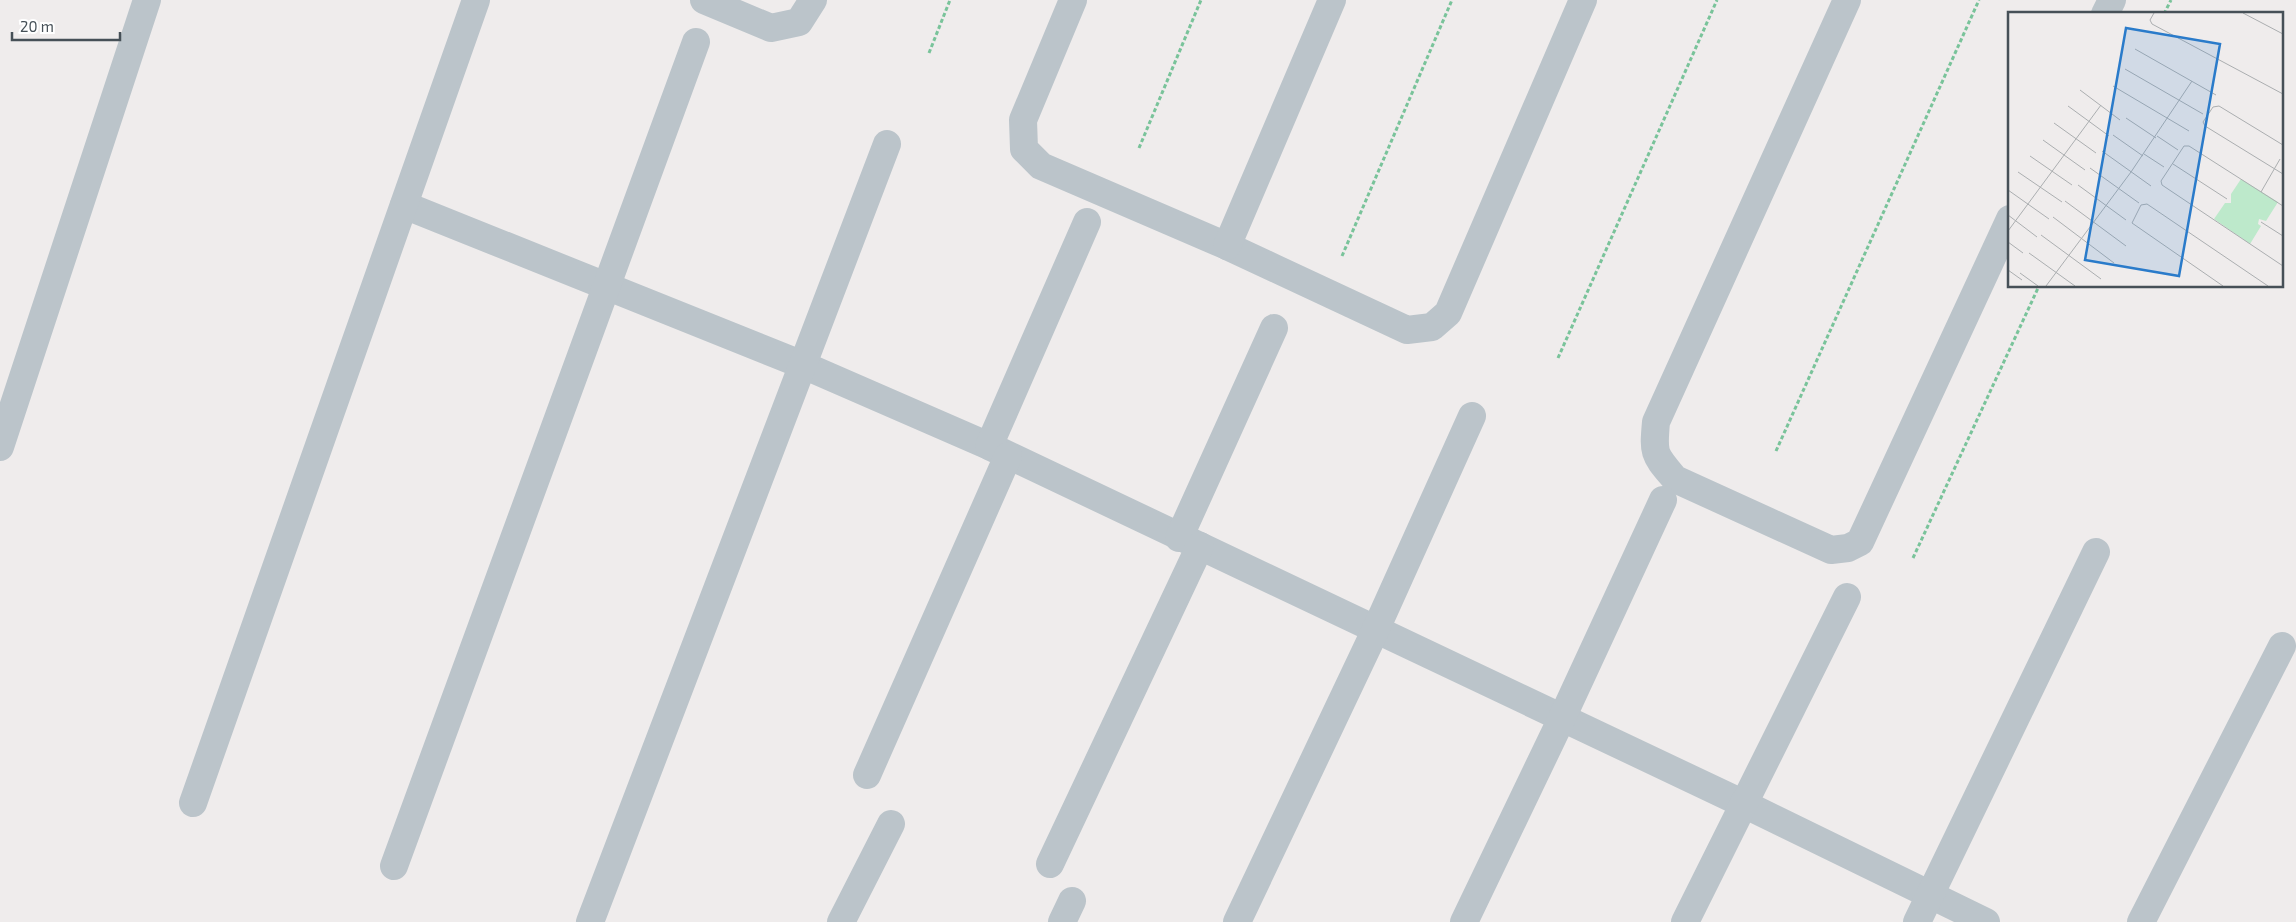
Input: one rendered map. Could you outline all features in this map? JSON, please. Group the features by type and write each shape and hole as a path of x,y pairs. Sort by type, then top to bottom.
{"street":[{"path":"0,447 147,0"},
{"path":"193,802 476,0"},
{"path":"704,0 771,28 799,22 813,0"},
{"path":"1073,0 1023,120 1024,149 1041,166 1227,246 1407,330 1432,326 1448,313 1583,0"},
{"path":"1227,246 1332,0"},
{"path":"1847,0 1656,422 1653,449 1662,464 1675,480 1831,550 1848,548 1860,542 2008,223"},
{"path":"2106,12 2112,0"},
{"path":"394,866 696,42"},
{"path":"590,922 887,144"},
{"path":"404,205 803,365 998,451 1744,804 1986,922"},
{"path":"867,775 998,451 1087,222"},
{"path":"1050,864 1189,542 1274,328"},
{"path":"1237,922 1376,629 1472,416"},
{"path":"1464,922 1562,718 1663,500"},
{"path":"1917,922 2096,552"},
{"path":"1685,922 1848,597"},
{"path":"2140,922 2282,646"},
{"path":"841,922 891,824"}],"path":[{"path":"929,53 950,0"},
{"path":"1139,148 1201,0"},
{"path":"1342,256 1452,0"},
{"path":"1558,358 1717,0"},
{"path":"1776,451 1980,0"},
{"path":"2165,12 2171,0"},
{"path":"1913,558 2038,288"}]}
